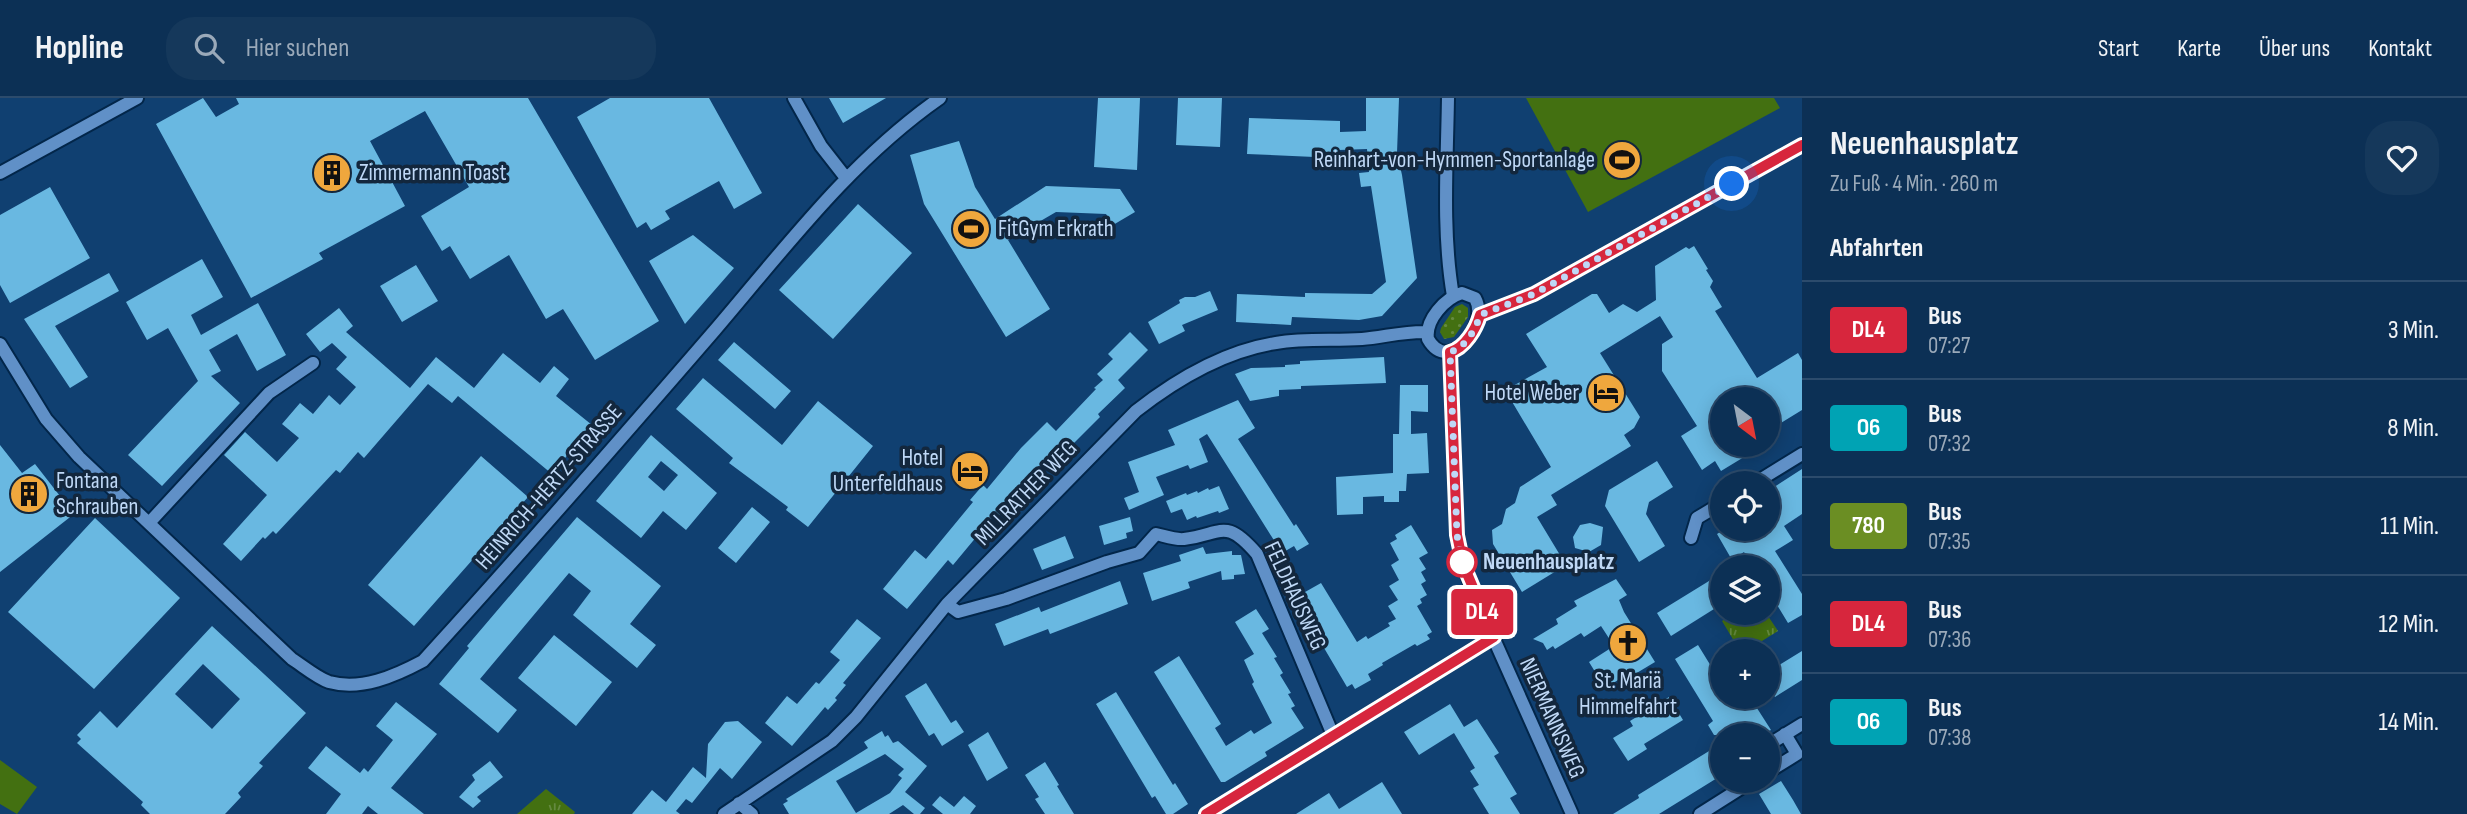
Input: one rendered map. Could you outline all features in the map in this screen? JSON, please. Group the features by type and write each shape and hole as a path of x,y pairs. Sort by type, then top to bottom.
{"street":[{"path":"0,173 137,98"},
{"path":"794,98 821,146 846,178"},
{"name":"HEINRICH-HERTZ-STRASSE","path":"0,344 52,428 79,457 292,659 328,681 351,684 400,673 423,661 846,178 892,135 940,98"},
{"path":"1448,98 1447,219 1449,274 1453,296"},
{"path":"1480,315 1534,294 1802,145"},
{"path":"1462,293 1475,298 1480,315 1478,323 1461,346 1450,352 1436,349 1428,339 1430,324 1446,301 1453,296 1462,293"},
{"name":"MILLRATHER WEG","path":"724,814 832,741 856,717 947,604 1136,411 1191,373 1243,351 1275,343 1361,339 1427,332"},
{"name":"NIERMANNSWEG","path":"1450,352 1457,535 1463,564 1526,715 1572,814"},
{"path":"149,523 269,393 313,363"},
{"path":"1774,471 1802,454"},
{"path":"1691,538 1697,518 1710,510"},
{"name":"FELDHAUSWEG","path":"947,604 958,612 1006,600 1107,562 1139,553 1156,534 1182,539 1216,530 1230,531 1241,535 1257,554 1333,735"},
{"path":"1206,814 1494,637"},
{"path":"1780,737 1802,723"},
{"path":"1780,765 1797,754 1785,734"},
{"path":"1700,814 1732,793"},
{"path":"739,803 752,814"}],"green space":[{"name":"Reinhart-von-Hymmen-Sportanlage","path":"1526,98 1774,98 1780,108 1588,212"},
{"path":"1462,304 1468,308 1468,317 1454,337 1444,339 1441,328 1455,307"},
{"path":"1724,625 1774,625 1778,631 1765,639 1733,639"},
{"path":"0,760 37,787 17,814 0,804"},
{"path":"546,789 575,812 574,814 517,814"}],"building":[{"path":"203,98 216,117 239,104 236,98 528,98 659,321 595,360 563,309 546,319 509,255 470,279 450,246 442,251 421,216 469,187 425,111 370,141 405,206 319,253 323,259 251,298 156,124"},
{"path":"610,98 709,98 762,193 734,209 719,181 665,211 670,219 651,230 646,222 637,228 577,117"},
{"path":"829,98 886,98 843,123"},
{"path":"1098,98 1140,98 1137,170 1094,167"},
{"path":"1178,98 1222,98 1220,147 1176,145"},
{"path":"1366,98 1399,98 1397,153 1417,278 1382,316 1359,320 1292,317 1291,325 1236,322 1237,294 1305,297 1305,293 1372,294 1386,282 1371,186 1361,187 1359,173 1369,172 1367,149 1339,150 1337,158 1247,154 1249,118 1340,121 1340,132 1366,131"},
{"name":"FitGym Erkrath","path":"959,141 975,187 995,219 1046,186 1120,189 1135,212 1113,225 1106,214 1056,212 1008,240 1050,309 1006,337 924,204 910,155"},
{"path":"50,187 90,258 10,303 0,285 0,215"},
{"path":"858,204 912,253 833,339 779,290"},
{"path":"693,235 734,268 685,324 649,261"},
{"path":"1694,246 1708,269 1706,270 1713,281 1710,287 1722,307 1715,311 1757,378 1798,353 1802,360 1802,410 1780,424 1780,387 1710,387 1710,457 1744,457 1721,471 1715,461 1702,470 1681,436 1697,426 1662,371 1662,344 1673,337 1660,316 1600,353 1640,417 1634,428 1624,435 1631,446 1551,495 1557,505 1537,517 1566,565 1522,592 1493,544 1492,530 1502,524 1506,509 1515,503 1520,487 1551,467 1511,400 1511,387 1547,367 1526,334 1592,294 1597,294 1609,313 1623,304 1637,312 1656,300 1655,266 1686,247 1689,249"},
{"path":"202,259 223,297 191,315 201,335 258,303 286,355 257,371 237,334 209,350 221,371 211,376 240,403 162,486 128,455 198,381 168,328 147,340 126,302"},
{"path":"416,265 438,301 402,322 380,286"},
{"path":"109,273 119,291 55,326 88,377 70,388 24,319"},
{"path":"1210,291 1218,310 1182,325 1185,331 1159,344 1148,322 1180,303 1179,300 1185,297 1195,297"},
{"path":"339,308 353,326 346,332 410,388 436,357 474,388 503,353 540,383 554,366 569,379 556,396 592,425 552,474 458,396 452,403 428,384 364,458 358,452 340,473 336,470 276,534 273,531 265,539 263,537 241,561 223,544 267,495 224,455 245,432 277,462 299,438 282,424 300,403 313,414 329,395 340,405 356,387 336,369 347,357 332,343 320,352 306,334"},
{"path":"1130,332 1148,350 1118,380 1125,388 1098,414 1100,417 1052,465 1047,461 1009,507 1007,506 995,521 992,518 953,565 948,560 907,609 883,589 915,550 926,559 973,502 970,500 983,485 987,489 1047,422 1056,431 1103,380 1097,374 1113,359 1108,354"},
{"path":"734,342 791,391 775,409 718,360"},
{"path":"1384,357 1386,383 1301,386 1301,389 1279,390 1279,396 1250,401 1235,374 1251,368 1300,364 1300,361"},
{"path":"703,378 782,445 818,401 873,446 808,527 786,510 788,507 729,463 733,458 676,409"},
{"path":"1400,385 1428,385 1428,412 1411,411 1411,434 1427,433 1429,473 1407,474 1406,491 1399,491 1399,502 1384,502 1384,496 1363,497 1363,514 1337,515 1336,477 1393,473 1393,434 1399,434"},
{"path":"1238,400 1255,428 1238,439 1294,526 1296,524 1309,544 1297,551 1294,546 1282,553 1207,434 1199,439 1208,462 1190,469 1188,465 1156,477 1164,495 1129,510 1124,498 1139,492 1128,462 1175,445 1168,430"},
{"path":"651,435 717,493 686,530 663,511 641,538 596,501","holes":["661,461 678,475 664,491 648,477"]},
{"name":"Fontana Schrauben","path":"0,445 22,473 35,464 74,514 0,572"},
{"path":"481,456 528,497 414,626 368,585"},
{"path":"1657,461 1673,487 1649,502 1646,514 1665,546 1639,562 1605,506 1609,490"},
{"path":"1802,469 1802,514 1784,526 1793,540 1775,551 1778,555 1746,555 1744,552 1729,555 1721,541 1780,541 1780,483"},
{"path":"1219,486 1229,509 1219,513 1218,511 1187,520 1182,509 1171,513 1166,501 1186,493 1198,493"},
{"path":"752,507 770,522 736,563 718,548"},
{"path":"577,517 661,586 630,624 656,645 637,668 573,615 591,591 569,573 480,679 517,710 498,733 439,684 469,648 467,646"},
{"path":"1130,517 1133,531 1126,533 1127,538 1104,545 1099,526"},
{"path":"95,518 180,598 94,689 8,612"},
{"path":"1590,523 1603,527 1601,545 1589,552 1575,548 1573,537 1580,525"},
{"path":"1411,525 1428,553 1419,558 1426,569 1421,572 1426,581 1421,584 1427,595 1420,599 1422,603 1417,606 1432,632 1427,635 1430,639 1417,646 1415,644 1382,663 1383,665 1368,674 1371,680 1355,689 1352,684 1347,687 1297,602 1300,600 1298,596 1321,583 1357,642 1390,626 1388,623 1396,619 1388,606 1398,600 1389,586 1399,580 1391,565 1399,560 1390,543 1397,539 1395,535"},
{"path":"1065,536 1074,558 1042,570 1033,549"},
{"path":"1203,547 1206,554 1232,551 1232,555 1241,555 1245,574 1222,580 1221,571 1188,582 1190,588 1152,601 1143,573 1181,561 1179,555"},
{"path":"1780,559 1802,594 1802,615 1788,623 1780,610"},
{"path":"1616,579 1627,595 1619,600 1624,612 1655,662 1625,680 1623,677 1605,688 1589,662 1614,646 1601,626 1584,637 1581,633 1555,649 1553,646 1547,650 1543,643 1533,639 1558,624 1556,619 1577,606 1574,601"},
{"path":"1710,580 1710,612 1671,636 1657,613"},
{"path":"1120,581 1128,604 1050,634 1048,629 1004,646 995,624 1039,607 1041,612"},
{"path":"1256,609 1269,629 1262,633 1277,657 1274,658 1283,673 1280,675 1291,693 1288,694 1295,706 1291,708 1304,728 1265,752 1267,756 1221,782 1154,672 1179,656 1221,724 1215,728 1226,746 1251,730 1254,734 1272,723 1252,684 1254,682 1244,660 1254,654 1235,622"},
{"path":"857,619 881,638 843,683 846,685 835,698 837,700 828,710 825,707 792,746 765,723 787,696 797,704 816,682 819,684 840,660 830,652"},
{"path":"212,626 306,713 259,763 263,766 238,793 241,797 225,814 150,814 141,805 143,802 77,743 81,739 77,735 100,711 117,728","holes":["203,664 240,699 212,729 175,694"]},
{"path":"554,635 612,682 576,726 518,678"},
{"path":"1698,645 1710,664 1710,709 1758,709 1767,723 1710,723 1713,721 1675,659"},
{"path":"1802,651 1802,680 1780,694 1780,665"},
{"path":"926,683 951,723 956,720 964,732 942,746 934,733 929,736 905,696"},
{"path":"1116,692 1173,785 1175,783 1188,804 1173,814 1166,814 1155,796 1152,798 1096,704"},
{"path":"1669,697 1683,720 1644,744 1647,749 1628,761 1613,738 1633,726 1630,721"},
{"path":"396,702 437,734 391,788 424,814 378,814 368,806 362,814 326,814 341,794 308,768 326,746 360,773 364,768 368,772 393,740 376,726"},
{"path":"1450,704 1464,727 1477,719 1499,753 1494,756 1517,794 1510,798 1520,814 1489,814 1473,788 1479,785 1470,771 1475,768 1454,733 1419,755 1404,732"},
{"path":"738,721 762,742 732,779 720,768 692,803 686,799 676,811 680,814 632,814 652,790 666,802 693,767 706,778 708,744 725,722"},
{"path":"882,731 885,737 888,735 893,743 898,741 927,766 905,792 925,808 920,814 914,814 903,805 889,814 789,814 783,804 788,801 786,799 868,748 864,742","holes":["885,754 904,769 898,775 902,778 890,793 856,813 836,781"]},
{"path":"988,732 1008,768 987,781 968,745"},
{"path":"1710,750 1710,782 1659,814 1613,814 1639,798 1638,795"},
{"path":"490,761 503,777 477,797 481,801 473,808 459,797 475,780 472,775"},
{"path":"1045,762 1074,814 1045,814 1035,799 1039,797 1025,775"},
{"path":"1382,782 1402,814 1296,814 1329,793 1339,809"},
{"path":"1780,782 1801,814 1771,814 1759,794 1780,793"},
{"path":"940,796 954,807 964,796 976,806 970,814 943,814 932,805"}],"bus line":[{"name":"DL4","path":"1206,814 1494,637 1473,592 1457,535 1450,352 1461,346 1478,323 1480,315 1534,294 1802,145"}],"place":[{"name":"Reinhart-von-Hymmen-Sportanlage","path":"1622,160"},
{"name":"Zimmermann Toast","path":"332,173"},
{"name":"FitGym Erkrath","path":"971,229"},
{"name":"Hotel Weber","path":"1606,393"},
{"name":"Hotel Unterfeldhaus","path":"970,471"},
{"name":"Fontana Schrauben","path":"29,494"},
{"name":"Neuenhausplatz","path":"1462,562"},
{"name":"St. Mariä Himmelfahrt","path":"1628,643"}],"route":[{"path":"1462,562 1463,564 1457,535 1450,352 1461,346 1478,323 1480,315 1534,294 1732,184"}]}
